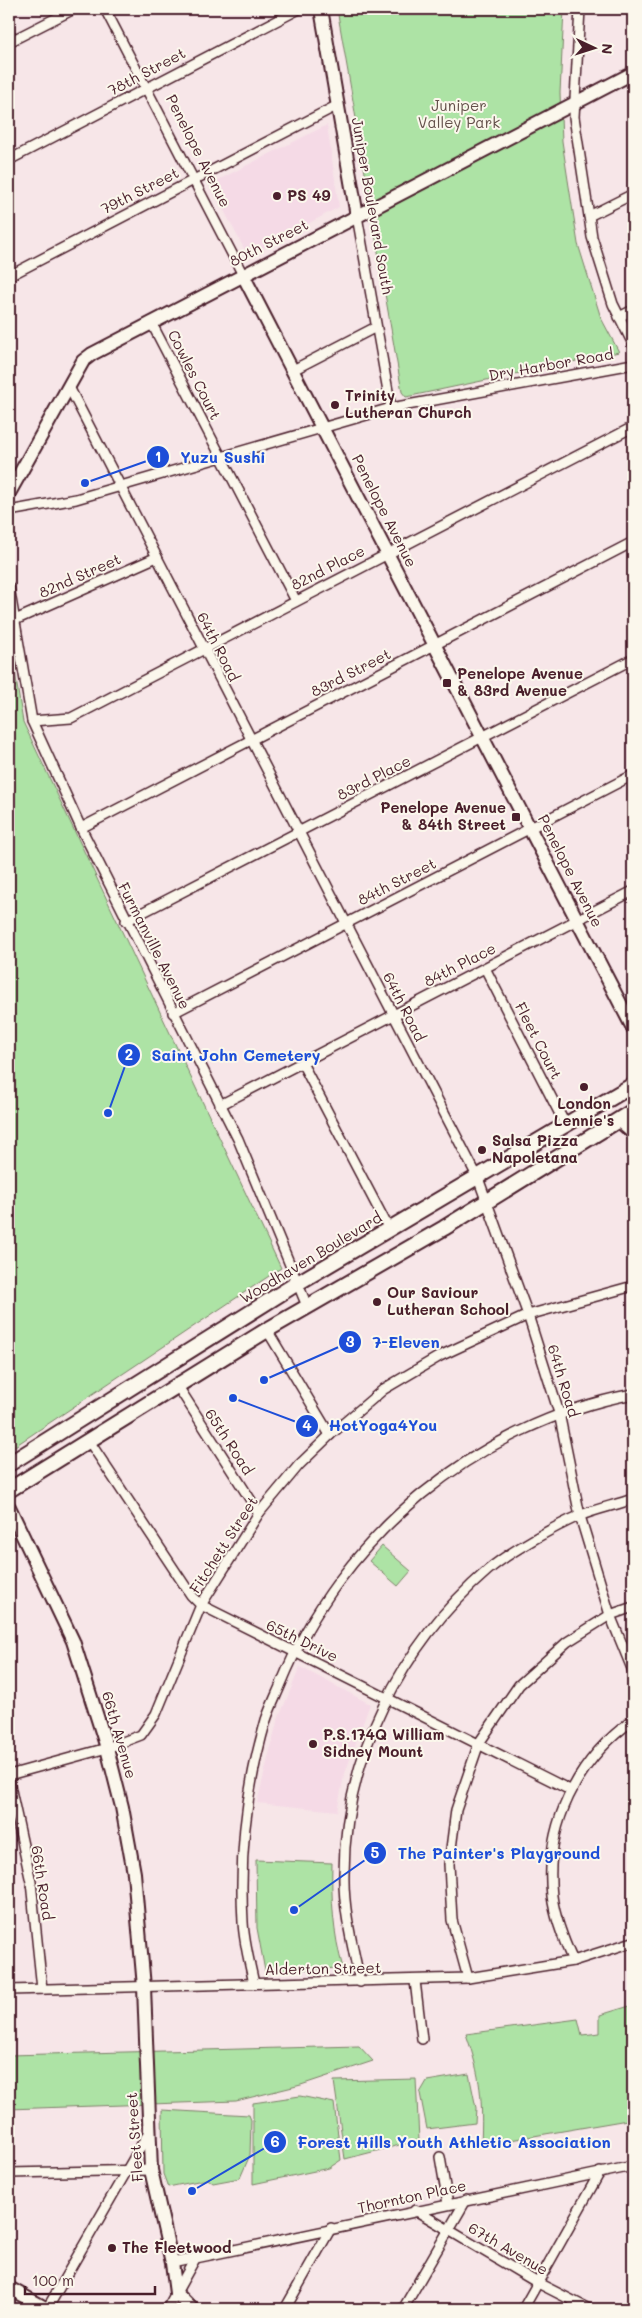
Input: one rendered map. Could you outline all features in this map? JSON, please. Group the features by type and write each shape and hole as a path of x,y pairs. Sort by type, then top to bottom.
{"main road":[{"name":"Woodhaven Boulevard","path":"9,1464 296,1284 633,1085"},
{"path":"9,1490 267,1330 487,1201 633,1111"}],"street":[{"path":"9,42 74,9"},
{"name":"Penelope Avenue","path":"105,9 633,1028"},
{"name":"78th Street","path":"9,160 299,9"},
{"name":"Juniper Boulevard South","path":"321,9 390,408"},
{"path":"580,9 574,117 592,237 612,304 633,344"},
{"name":"80th Street","path":"9,493 13,475 88,356 633,73"},
{"name":"79th Street","path":"9,276 338,105"},
{"path":"589,216 633,194"},
{"path":"619,318 633,310"},
{"name":"Cowles Court","path":"151,322 296,601"},
{"path":"292,370 376,327"},
{"name":"Dry Harbor Road","path":"9,512 76,500 390,408 633,364"},
{"name":"64th Road","path":"69,387 478,1178 528,1315 559,1413 580,1516 610,1615 633,1671"},
{"name":"82nd Place","path":"32,721 71,718 633,427"},
{"name":"83rd Street","path":"80,828 633,542"},
{"name":"82nd Street","path":"15,620 157,557"},
{"name":"Furmanville Avenue","path":"9,588 32,721 80,828 172,1013 238,1139 296,1284 308,1306"},
{"name":"83rd Place","path":"126,921 633,659"},
{"name":"84th Street","path":"172,1013 633,775"},
{"name":"84th Place","path":"220,1105 633,891"},
{"name":"Fleet Court","path":"485,968 566,1126"},
{"path":"302,1063 389,1230"},
{"path":"618,1120 633,1133"},
{"name":"Fitchett Street","path":"9,1775 107,1748 141,1735 156,1714 201,1606 259,1513 299,1465 330,1435 392,1384 440,1356 528,1315 633,1286"},
{"path":"267,1330 330,1435"},
{"name":"65th Road","path":"177,1386 259,1513"},
{"path":"254,1984 243,1925 242,1860 250,1789 266,1719 294,1651 320,1604 384,1526 442,1478 503,1438 559,1413 633,1394"},
{"name":"65th Drive","path":"89,1441 191,1595 201,1606 570,1790"},
{"path":"360,1982 348,1918 344,1876 345,1834 358,1772 386,1698 416,1648 450,1607 489,1569 514,1552 580,1516 633,1499"},
{"name":"66th Avenue","path":"9,1507 73,1641 107,1748 122,1807 134,1873 144,1987"},
{"path":"468,1978 452,1920 449,1864 456,1810 478,1743 519,1685 568,1642 610,1615 633,1607"},
{"path":"573,1962 561,1934 552,1896 553,1846 570,1790 588,1762 609,1739 633,1720"},
{"name":"66th Road","path":"9,1782 31,1882 42,1990"},
{"name":"Alderton Street","path":"9,1990 415,1981 468,1978 573,1962 633,1942"},
{"path":"415,1981 422,2039"},
{"name":"Fleet Street","path":"144,1987 151,2170 172,2262 176,2293"},
{"path":"9,2288 47,2309 150,2130"},
{"path":"440,2157 448,2204"},
{"name":"Thornton Place","path":"172,2262 633,2166"},
{"path":"9,2173 151,2170"},
{"path":"523,2309 600,2172"},
{"path":"403,2309 466,2200"},
{"name":"67th Avenue","path":"415,2210 538,2283 589,2309"},
{"path":"285,2309 332,2228"},
{"path":"166,2309 196,2257"},
{"path":"176,2293 192,2309"}],"shaded area":[{"name":"PS 49","path":"327,125 339,207 248,256 210,184"},
{"name":"P.S.174Q William Sidney Mount","path":"300,1667 370,1704 344,1776 337,1811 257,1803 277,1722"}],"green space":[{"name":"Juniper Valley Park","path":"337,9 564,9 560,93 562,141 578,244 601,318 619,352 406,397 402,392"},
{"path":"9,636 23,722 281,1268 9,1450"},
{"path":"382,1546 411,1571 398,1586 369,1561"},
{"path":"256,1860 332,1863 333,1916 343,1968 265,1971 257,1928"},
{"path":"633,2005 633,2119 481,2145 482,2115 480,2089 475,2063 466,2034 578,2019 582,2035 600,2033 600,2015"},
{"path":"359,2046 373,2061 301,2085 236,2101 9,2109 9,2055"},
{"path":"469,2074 476,2108 475,2123 427,2129 420,2093 427,2081"},
{"path":"416,2079 419,2140 345,2159 334,2081"},
{"path":"300,2096 334,2103 341,2160 329,2168 253,2184 253,2103"},
{"path":"162,2110 249,2115 251,2120 250,2155 240,2178 213,2183 208,2179 168,2187 163,2174"}],"place":[{"name":"PS 49","path":"277,196"},
{"name":"Trinity Lutheran Church","path":"335,405"},
{"name":"Yuzu Sushi","path":"85,483"},
{"name":"Penelope Avenue & 83rd Avenue","path":"447,683"},
{"name":"Penelope Avenue & 84th Street","path":"516,817"},
{"name":"London Lennie's","path":"584,1087"},
{"name":"Saint John Cemetery","path":"108,1113"},
{"name":"Salsa Pizza Napoletana","path":"482,1150"},
{"name":"Our Saviour Lutheran School","path":"377,1302"},
{"name":"7-Eleven","path":"264,1380"},
{"name":"HotYoga4You","path":"233,1398"},
{"name":"P.S.174Q William Sidney Mount","path":"313,1744"},
{"name":"The Painter's Playground","path":"294,1910"},
{"name":"Forest Hills Youth Athletic Association","path":"192,2191"},
{"name":"The Fleetwood","path":"112,2248"}]}
